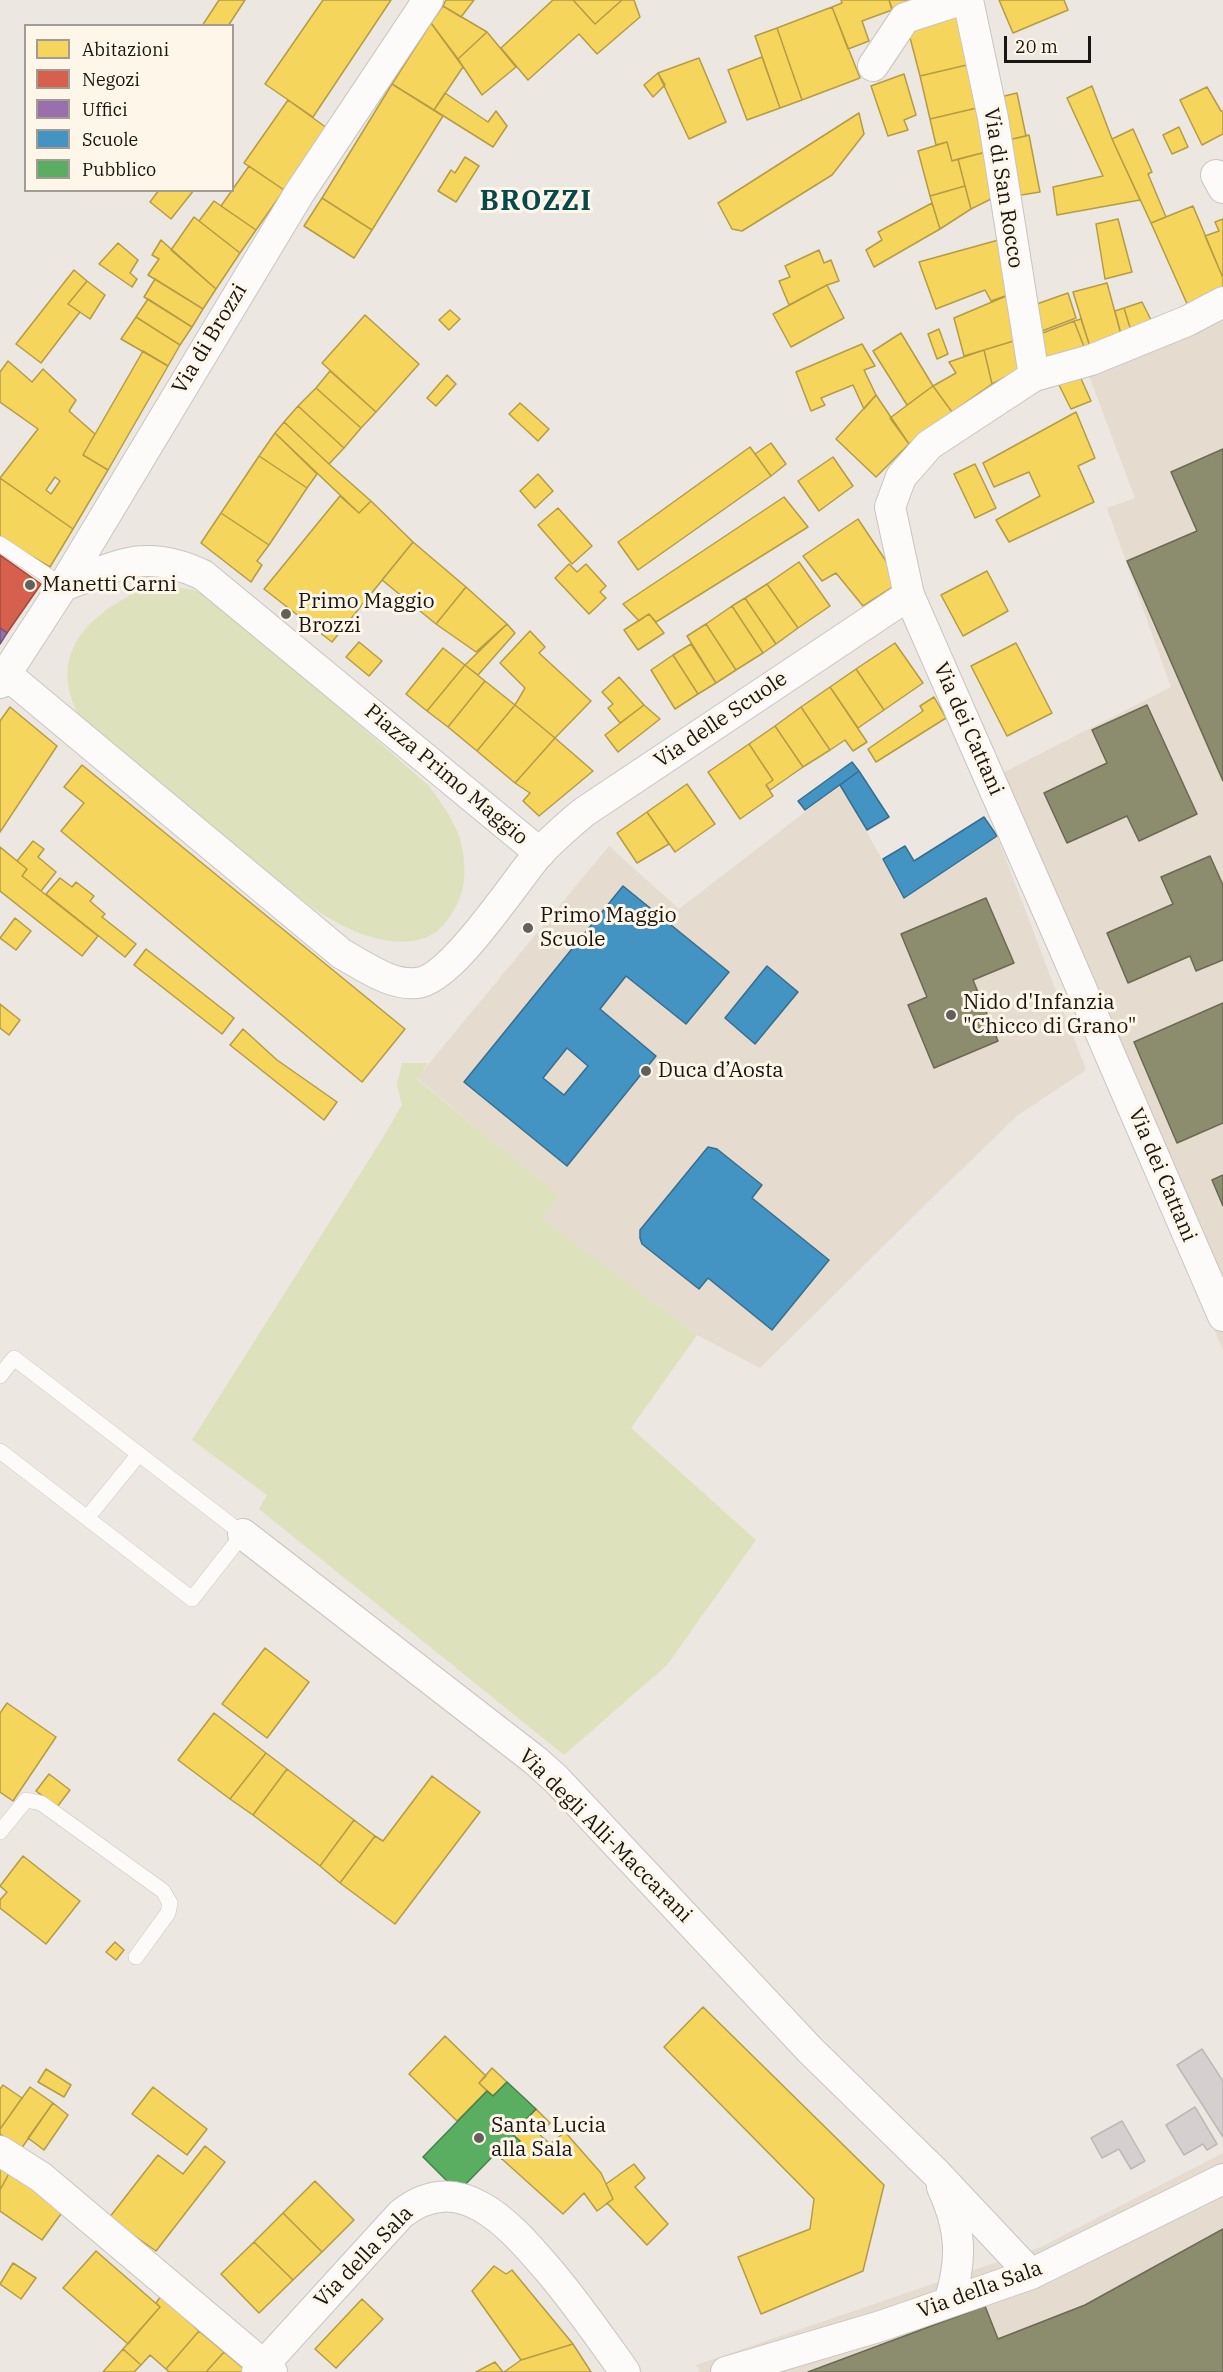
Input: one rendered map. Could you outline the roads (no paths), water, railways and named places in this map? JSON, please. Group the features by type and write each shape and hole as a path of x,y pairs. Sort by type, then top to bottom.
{"street":[{"name":"Via di Brozzi","path":"3,679 63,586 300,192 428,0"},
{"path":"873,66 905,18 961,0"},
{"name":"Via di San Rocco","path":"968,0 993,118 1034,376"},
{"name":"Via dei Cattani","path":"1223,302 1187,321 1091,360 1034,376 929,445 901,477 890,507 909,595 1223,1316"},
{"name":"Piazza Primo Maggio","path":"3,679 342,954 393,981 424,982 445,968 540,853 203,575 182,564 144,561 115,567 63,586"},
{"name":"Via delle Scuole","path":"540,853 584,812 909,595"},
{"name":"Via degli Alli-Maccarani","path":"243,1534 537,1761 810,2050 936,2173 1031,2274"},
{"name":"Via della Sala","path":"0,2151 41,2177 264,2369 401,2214 417,2203 442,2196 459,2198 487,2210 519,2236 568,2293 625,2372"},
{"name":"Via degli Alli-Maccarani","path":"936,2173 955,2218 958,2234 958,2269 949,2302"},
{"name":"Via della Sala","path":"726,2372 880,2326 1031,2274 1223,2179"}],"lane":[{"path":"0,544 63,586"},
{"path":"0,1376 14,1358 243,1534 192,1599 0,1451"},
{"path":"87,1518 139,1454"},
{"path":"0,1832 26,1800 41,1803 163,1890 170,1903 168,1913 136,1957"}],"place":[{"name":"Manetti Carni","path":"30,585"},
{"name":"Primo Maggio Brozzi","path":"286,614"},
{"name":"Primo Maggio Scuole","path":"528,928"},
{"name":"Nido d'Infanzia \"Chicco di Grano\"","path":"951,1015"},
{"name":"Duca d’Aosta","path":"646,1071"},
{"name":"Santa Lucia alla Sala","path":"479,2138"}],"district":[{"name":"BROZZI","path":"536,202"}]}
